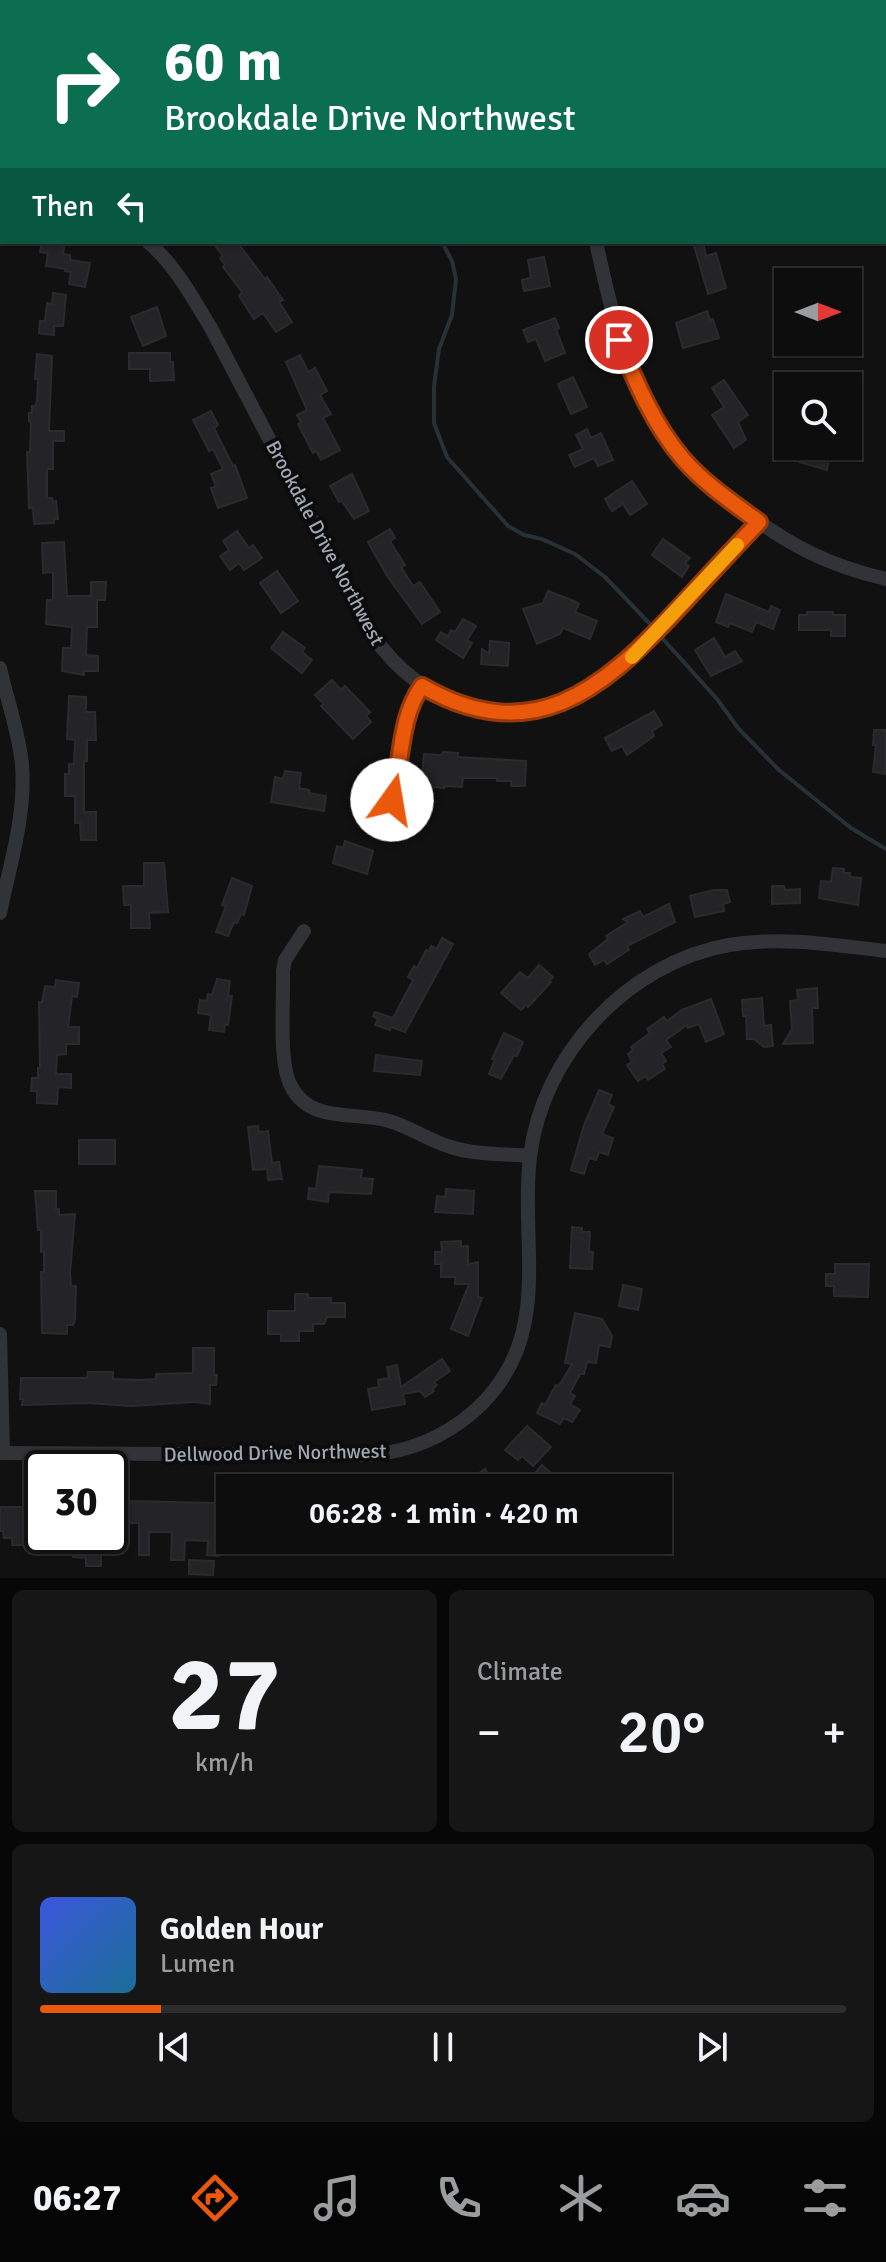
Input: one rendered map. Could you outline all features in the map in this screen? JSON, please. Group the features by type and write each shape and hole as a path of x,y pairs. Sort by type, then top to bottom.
{"street":[{"name":"Brookdale Drive Northwest","path":"150,244 184,282 211,328 371,633 393,663 422,686 459,704 497,712 538,710 576,698 636,654 759,522"},
{"path":"596,244 619,340 652,412 684,460 708,484 805,552 886,579"},
{"path":"0,668 22,762 23,791 5,870 0,913"},
{"path":"383,824 399,775 406,715 422,686"},
{"path":"304,931 285,960 283,971 285,1066 291,1086 303,1102 327,1114 391,1121 454,1148 530,1156"},
{"name":"Dellwood Drive Northwest","path":"1,1453 372,1455 408,1449 445,1434 470,1416 492,1394 509,1368 520,1339 527,1300 530,1156 547,1094 579,1038 602,1013 655,972 707,950 760,941 788,941 886,951"},
{"path":"0,1334 1,1453"}],"building":[{"path":"42,244 65,244 63,254 70,255 70,260 90,263 85,287 69,284 71,272 46,266 48,253 40,252"},
{"path":"214,244 239,244 283,300 279,302 292,322 276,332 263,313 254,319 239,296 242,292 223,267 225,265 220,258 223,256"},
{"path":"694,244 703,244 706,256 716,253 726,288 708,294"},
{"path":"544,257 550,286 524,291 522,280 531,278 528,260"},
{"path":"53,293 66,295 63,326 54,326 54,335 39,333 40,321 45,321 47,303 52,304"},
{"path":"157,307 166,336 143,346 131,317"},
{"path":"707,311 719,338 683,348 676,323"},
{"path":"555,318 565,353 545,361 536,339 528,342 523,330"},
{"path":"129,353 170,353 174,380 150,381 150,369 129,369"},
{"path":"37,354 52,356 49,431 64,431 64,441 53,441 53,469 47,469 47,498 56,501 58,519 54,519 54,523 34,524 33,508 29,508 27,452 30,452 29,413 32,413 32,406 37,401"},
{"path":"300,355 308,372 315,368 327,391 320,395 331,414 323,418 340,450 321,460 316,451 313,453 298,424 301,422 297,415 307,410 286,362"},
{"path":"573,377 587,407 571,414 558,384"},
{"path":"724,380 748,415 738,422 746,440 734,448 712,415 724,407 712,388"},
{"path":"211,411 218,425 214,428 235,465 247,498 218,508 211,488 216,486 211,474 223,469 213,449 209,451 193,420"},
{"path":"587,429 591,438 601,433 613,460 598,466 594,458 575,467 569,455 583,449 576,435"},
{"path":"799,460 829,460 827,470"},
{"path":"352,474 369,511 354,519 330,486"},
{"path":"632,481 647,504 630,515 623,504 612,511 605,499"},
{"path":"390,529 395,538 390,541 405,565 401,567 413,586 420,582 440,612 422,624 387,576 368,542"},
{"path":"237,531 249,548 253,545 262,558 244,570 239,563 230,570 220,556 229,550 223,541"},
{"path":"663,539 690,558 685,563 689,566 682,577 652,555"},
{"path":"64,542 67,596 91,596 91,582 106,582 105,600 97,600 97,627 87,627 86,655 98,656 98,671 84,671 84,675 62,671 63,648 71,648 72,627 46,624 47,600 53,600 53,572 43,573 42,543"},
{"path":"277,571 298,601 281,613 260,583"},
{"path":"548,591 579,604 575,612 597,621 590,639 563,628 560,634 537,644 523,609 543,603"},
{"path":"726,594 769,612 771,606 780,610 773,629 756,622 752,632 730,623 728,627 716,622"},
{"path":"807,612 845,615 845,636 831,636 831,630 799,630 799,615 807,615"},
{"path":"463,619 476,626 467,640 472,643 463,658 436,640 441,632 448,636 451,630 455,632"},
{"path":"283,632 305,648 302,652 312,660 302,673 271,648"},
{"path":"714,638 725,657 735,651 742,661 711,676 695,650"},
{"path":"490,641 509,643 508,666 481,664 482,649 489,654"},
{"path":"332,680 341,690 345,686 370,712 366,716 371,722 353,739 321,706 324,704 315,695"},
{"path":"69,696 86,697 86,712 95,712 96,740 87,740 87,761 84,761 84,812 96,812 96,840 81,840 80,823 75,823 75,796 65,796 65,774 69,774 69,764 74,764 75,740 67,739"},
{"path":"654,711 662,725 652,731 654,736 627,755 622,746 612,751 605,738"},
{"path":"874,730 886,730 886,774 873,772"},
{"path":"443,752 458,753 458,757 526,761 525,786 511,786 511,781 497,781 497,778 463,778 462,787 418,789 424,754 442,755"},
{"path":"285,771 301,773 299,788 326,796 324,811 271,802 275,777 283,779"},
{"path":"345,841 373,851 367,874 333,863 337,846 343,848"},
{"path":"144,863 164,863 168,912 149,913 150,928 131,928 131,905 124,905 123,886 144,886"},
{"path":"833,868 844,869 850,877 861,878 858,905 819,898 821,881 831,882"},
{"path":"232,878 252,886 244,915 241,914 237,923 234,922 228,936 216,932"},
{"path":"772,886 784,886 785,890 800,889 800,903 772,904"},
{"path":"727,890 730,902 723,904 724,911 695,917 690,896"},
{"path":"669,904 675,922 627,946 629,950 607,964 604,960 595,965 589,954 608,939 606,936 628,922 623,919 640,911 643,917"},
{"path":"442,938 453,944 405,1032 375,1025 378,1019 373,1016 375,1012 393,1018 413,980 408,977 414,966 417,968 431,946 437,949"},
{"path":"539,965 553,977 551,982 528,1007 526,1005 521,1010 501,993 520,972 528,978"},
{"path":"217,979 230,981 228,996 232,996 224,1032 209,1030 211,1015 198,1013 200,1000 207,1001 208,994 212,995"},
{"path":"56,980 79,983 77,997 72,996 68,1027 79,1027 79,1044 66,1044 66,1054 57,1055 56,1074 71,1074 71,1088 58,1087 57,1104 37,1103 37,1091 31,1091 32,1078 38,1078 40,1068 39,1002 42,1002 45,986 55,987"},
{"path":"817,988 818,1008 812,1008 813,1043 783,1044 792,1029 790,1001 798,1000 797,990"},
{"path":"762,998 764,1026 771,1025 773,1046 764,1047 754,1039 747,1039 742,1000"},
{"path":"711,999 724,1034 706,1042 699,1024 688,1028 687,1025 666,1040 671,1047 661,1053 666,1061 662,1064 665,1069 648,1080 645,1076 638,1081 627,1065 632,1062 628,1054 633,1050 631,1047 650,1033 647,1029 664,1017 667,1021 682,1010"},
{"path":"504,1033 523,1042 501,1079 489,1074"},
{"path":"376,1055 422,1061 420,1075 374,1071"},
{"path":"599,1090 612,1095 608,1104 614,1107 602,1134 613,1138 608,1155 599,1152 596,1160 589,1158 584,1174 571,1170 584,1125"},
{"path":"258,1126 259,1132 268,1131 272,1163 279,1162 282,1179 268,1180 267,1169 253,1170 248,1127"},
{"path":"79,1140 115,1140 115,1164 79,1164"},
{"path":"319,1166 362,1170 361,1178 373,1179 371,1194 329,1192 328,1202 308,1199 309,1188 316,1189"},
{"path":"446,1189 474,1191 473,1214 435,1212 437,1196 445,1197"},
{"path":"35,1191 56,1191 59,1215 75,1214 70,1273 71,1286 76,1286 75,1319 73,1325 67,1325 67,1334 42,1333 41,1272 44,1272 44,1252 41,1252"},
{"path":"572,1227 590,1232 592,1269 570,1268"},
{"path":"461,1241 461,1246 468,1246 468,1264 478,1262 478,1297 482,1298 468,1336 451,1329 469,1284 455,1284 455,1277 441,1277 441,1264 435,1264 435,1252 442,1252 441,1242"},
{"path":"835,1264 869,1264 868,1297 834,1296 834,1286 826,1286 826,1274 835,1274"},
{"path":"623,1285 642,1289 638,1310 619,1306"},
{"path":"295,1294 308,1294 308,1298 331,1298 331,1303 345,1303 345,1317 327,1317 324,1324 313,1324 313,1331 299,1331 299,1341 281,1341 281,1334 268,1334 268,1311 295,1311"},
{"path":"575,1313 602,1319 612,1336 610,1347 599,1345 596,1363 587,1362 584,1374 580,1374 570,1393 575,1396 570,1404 580,1410 572,1422 564,1418 560,1424 537,1413 572,1364 565,1363"},
{"path":"193,1348 214,1348 214,1375 217,1375 216,1385 210,1385 210,1404 22,1405 23,1399 20,1399 21,1378 87,1378 88,1372 113,1372 113,1379 139,1380 156,1379 156,1374 193,1373"},
{"path":"442,1359 450,1371 434,1382 437,1385 432,1389 434,1391 425,1397 420,1391 403,1394 405,1404 372,1410 368,1389 379,1387 378,1380 389,1378 387,1367 397,1365 401,1387"},
{"path":"527,1426 551,1447 533,1466 522,1456 518,1460 505,1450"},
{"path":"542,1465 552,1474 534,1474"},
{"path":"128,1501 215,1503 216,1554 219,1556 207,1555 208,1541 185,1540 184,1560 171,1560 172,1532 149,1532 149,1555 139,1555 139,1523 128,1523"},
{"path":"0,1507 24,1507 24,1545 12,1545 12,1538 4,1538 3,1531 0,1531"},
{"path":"73,1554 101,1554 101,1566 86,1566 86,1558 73,1557"},
{"path":"189,1560 214,1561 213,1575 189,1574"}],"waterway":[{"path":"443,244 452,261 456,279 452,315 439,349 434,386 434,423 447,457 508,526 575,554 605,577 650,624"},
{"path":"663,639 717,699 738,728 779,770 851,828 886,849"}],"slow traffic":[{"path":"632,657 737,545"}],"route":[{"path":"392,800 399,775 406,715 412,699 422,686 459,704 497,712 538,710 576,698 636,654 759,522 708,484 684,460 652,412 619,340"}]}
